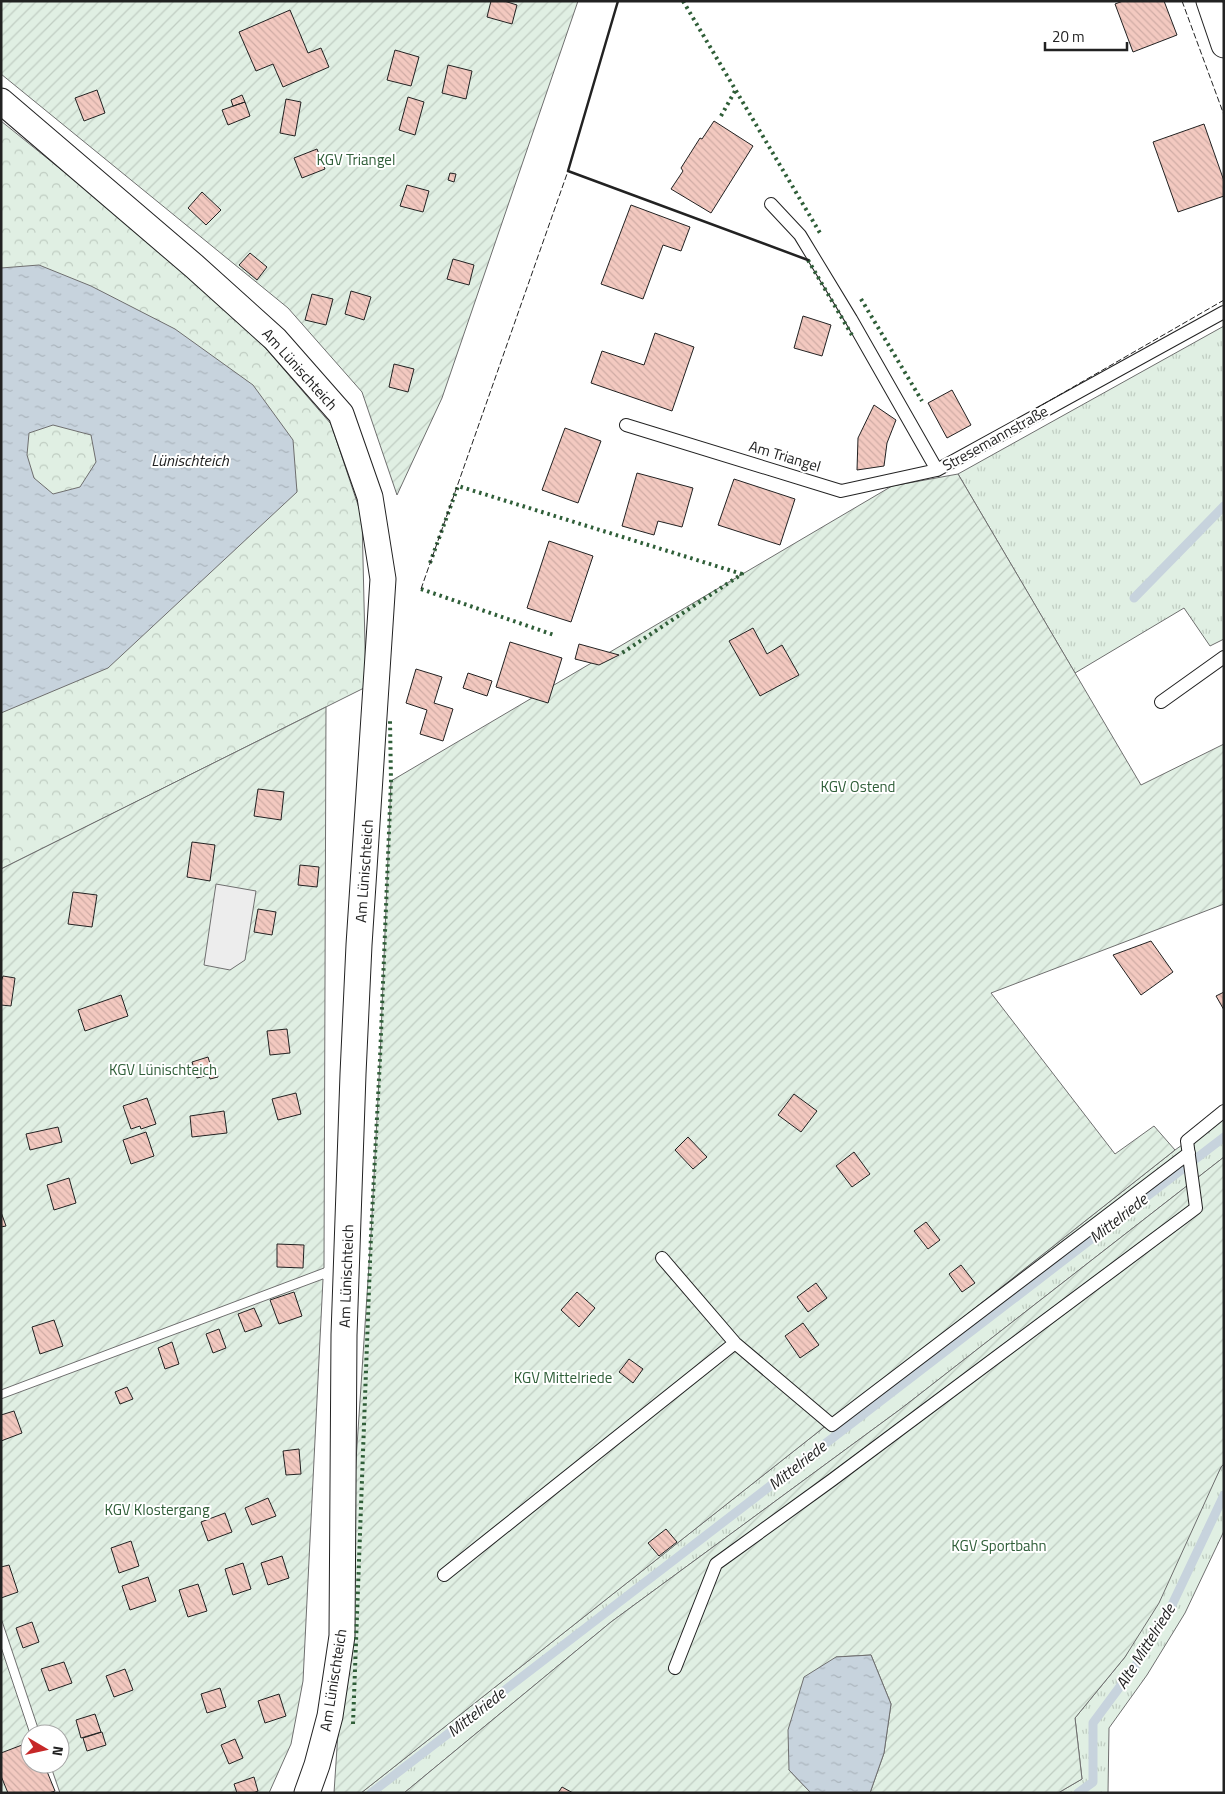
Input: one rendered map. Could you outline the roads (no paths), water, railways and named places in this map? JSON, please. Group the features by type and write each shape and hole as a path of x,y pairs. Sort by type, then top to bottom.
{"street":[{"path":"1209,1 1224,45"},
{"name":"Am Lünischteich","path":"1,101 194,266 275,339 340,414 370,497 383,578 359,945 353,1074 344,1336 342,1636 330,1716 317,1764 306,1793"}],"lane":[{"name":"Stresemannstraße","path":"771,204 800,235 851,319 937,470 1224,312"},
{"name":"Am Triangel","path":"626,424 841,491 937,470"},
{"path":"1161,702 1224,657"},
{"path":"675,1668 716,1564 840,1474 1196,1208 1187,1141 1224,1110"},
{"path":"662,1258 735,1343 832,1425 1188,1152"},
{"path":"444,1575 735,1343"}],"water":[{"name":"Lünischteich","path":"39,265 91,286 175,329 253,385 293,440 297,492 108,668 1,713 1,268","holes":["53,425 91,435 96,462 80,487 53,494 34,478 27,455 29,433"]},
{"path":"871,1655 891,1704 884,1753 870,1793 811,1793 789,1770 788,1730 804,1677 836,1657"}],"waterway":[{"path":"1134,598 1224,506"},
{"name":"Mittelriede","path":"371,1793 1224,1137"},
{"name":"Alte Mittelriede","path":"1078,1793 1093,1782 1093,1723 1136,1665 1171,1607 1224,1495"}],"park label":[{"name":"KGV Triangel","path":"356,159"},
{"name":"KGV Ostend","path":"858,786"},
{"name":"KGV Lünischteich","path":"163,1069"},
{"name":"KGV Mittelriede","path":"563,1377"},
{"name":"KGV Klostergang","path":"157,1509"},
{"name":"KGV Sportbahn","path":"999,1545"}]}
